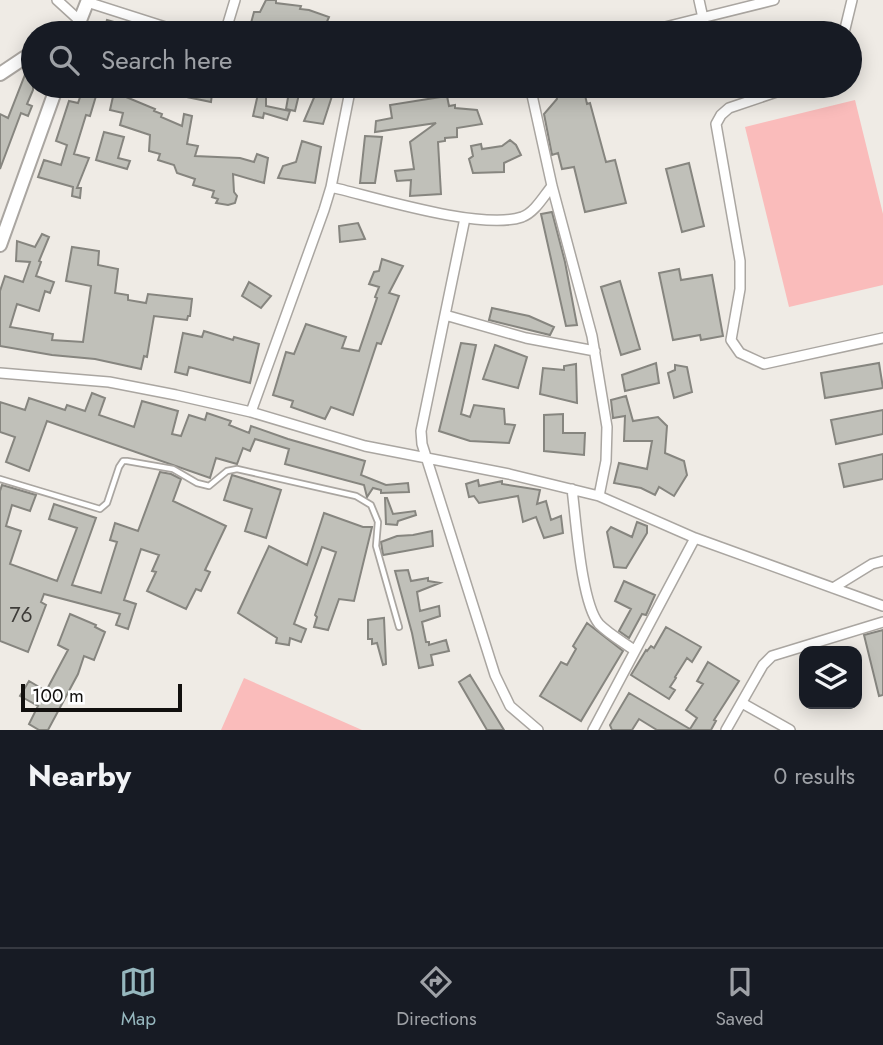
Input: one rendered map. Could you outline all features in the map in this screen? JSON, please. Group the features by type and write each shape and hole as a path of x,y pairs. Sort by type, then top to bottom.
{"main road":[{"path":"79,21 87,1"},
{"path":"0,74 21,60"},
{"path":"0,245 53,98"}],"street":[{"path":"57,0 70,21"},
{"path":"229,21 235,0"},
{"path":"699,0 703,18"},
{"path":"691,21 774,0"},
{"path":"847,21 852,0"},
{"path":"87,1 148,21"},
{"path":"251,412 331,187 349,98"},
{"path":"533,98 552,186 595,351 607,427 606,461 599,496"},
{"path":"759,98 729,108 716,124 740,261 740,289 731,340 740,353 764,363 883,338"},
{"path":"331,187 465,218 496,221 522,216 534,209 552,186"},
{"path":"465,218 421,431 426,457 495,676 510,706 538,730"},
{"path":"445,315 526,338 595,351"},
{"path":"0,373 109,382 176,395 251,412 365,446 599,496 695,538 883,606"},
{"path":"572,489 584,576 593,615 600,624 634,650"},
{"path":"593,730 695,538"},
{"path":"833,588 872,564 883,561"},
{"path":"726,730 763,665 772,656 883,622"},
{"path":"742,703 790,730"}],"lane":[{"path":"0,479 100,509 107,503 123,461 173,470 197,483 209,486 227,471 237,469 356,496 374,510 378,522 376,546 399,627"}],"shaded area":[{"path":"855,100 883,214 883,285 789,307 745,127"},
{"path":"244,678 362,730 221,730"}],"building":[{"path":"266,0 276,0 276,3 301,6 300,9 329,17 327,21 252,21 254,12 260,12"},
{"path":"21,85 21,98 30,98 27,104 32,106 28,116 21,113 0,169 0,114 8,118"},
{"path":"80,98 95,98 90,116 86,115 74,154 89,158 77,188 81,188 80,198 72,196 73,187 38,177 44,160 61,165 67,145 56,141 69,101 78,103"},
{"path":"113,98 128,98 155,109 154,111 162,114 161,117 182,126 184,114 192,116 187,144 198,146 195,156 240,158 254,162 257,154 268,158 264,183 233,174 234,192 237,196 235,203 216,203 218,199 212,197 214,191 193,185 195,179 177,173 174,165 158,160 160,154 149,151 150,135 120,125 123,113 110,110"},
{"path":"192,98 212,98 211,102"},
{"path":"257,98 266,98 266,106 290,111 287,120 264,113 263,118 253,116"},
{"path":"288,98 298,98 295,111 286,109"},
{"path":"314,98 331,98 323,124 304,121"},
{"path":"447,98 449,106 477,110 482,124 457,128 457,137 438,142 441,194 410,196 411,180 397,181 395,171 414,169 410,142 436,123 375,132 376,121 392,118 390,105"},
{"path":"586,98 587,104 590,103 606,162 615,160 626,203 585,212 574,167 562,169 558,153 552,155 544,114 557,99"},
{"path":"104,132 124,137 118,158 130,161 127,169 96,160"},
{"path":"365,136 382,137 375,183 360,183"},
{"path":"510,140 521,155 504,163 504,172 473,173 469,159 473,156 471,146 481,144 482,149 502,146"},
{"path":"302,141 321,147 315,183 278,178 283,166 296,162"},
{"path":"689,163 704,226 682,232 666,169"},
{"path":"552,212 577,325 566,326 541,214"},
{"path":"358,223 365,239 340,242 339,226"},
{"path":"42,234 49,237 36,276 54,282 50,293 45,291 39,311 17,304 10,327 53,334 52,340 83,342 91,286 66,281 72,247 99,251 98,265 118,269 115,293 128,295 128,300 146,303 148,294 192,299 190,316 187,320 154,316 147,357 144,356 141,369 95,359 0,346 0,291 5,276 23,282 30,262 16,261 17,241 35,247"},
{"path":"382,259 403,266 389,293 399,296 381,344 377,343 353,415 331,407 325,419 291,407 293,401 273,395 286,352 294,354 306,324 346,337 342,348 359,351 379,287 369,284 374,272 379,271"},
{"path":"679,269 681,280 712,275 723,336 701,340 700,335 673,340 659,273"},
{"path":"620,281 640,349 621,355 601,287"},
{"path":"249,282 271,296 261,308 242,296"},
{"path":"492,308 529,316 554,327 550,335 489,320"},
{"path":"204,331 259,344 250,383 189,367 187,375 175,372 183,333 202,337"},
{"path":"461,343 476,345 461,414 470,417 474,405 504,409 505,424 515,425 509,443 470,441 439,431"},
{"path":"495,345 527,357 518,388 483,379"},
{"path":"656,363 659,383 625,391 622,375"},
{"path":"879,363 883,388 825,398 821,373"},
{"path":"576,364 577,403 540,394 543,368 564,370 564,366"},
{"path":"675,365 687,367 692,392 674,398 668,373 675,370"},
{"path":"92,393 105,398 99,415 134,427 142,401 178,411 172,434 181,436 189,415 205,420 207,413 231,421 229,425 249,433 251,426 365,461 361,475 386,485 408,483 409,492 381,493 381,490 373,488 367,497 364,485 285,464 289,449 255,439 250,451 243,448 237,464 216,458 210,478 47,421 29,471 6,462 15,437 0,432 0,402 25,410 29,398 65,410 67,405 85,411"},
{"path":"626,396 633,421 658,417 667,426 665,453 684,461 687,475 674,496 659,487 655,495 641,488 614,483 619,463 647,469 652,441 624,441 625,416 613,418 611,400"},
{"path":"883,410 883,434 836,444 831,420"},
{"path":"563,414 563,433 585,433 584,455 544,451 544,415"},
{"path":"883,454 883,479 844,487 839,464"},
{"path":"160,472 181,479 173,501 226,526 205,570 210,572 201,591 196,589 186,609 147,591 156,572 152,571 159,555 141,549 124,600 136,604 128,629 116,625 120,614 44,594 41,602 46,605 28,652 0,641 2,485 36,495 30,511 12,505 6,526 21,531 10,564 57,581 77,528 49,519 54,504 96,518 72,585 101,593 117,542 110,540 115,523 138,531"},
{"path":"232,475 281,490 266,538 245,531 252,509 224,500"},
{"path":"478,480 479,486 502,481 502,484 540,490 537,504 546,501 551,520 561,516 563,533 544,538 536,517 523,522 518,496 479,503 474,496 469,497 466,484"},
{"path":"385,498 393,514 415,511 416,515 398,521 397,525 386,524"},
{"path":"324,513 363,527 372,527 354,601 339,599 328,630 314,627 317,617 315,615 336,552 322,547 294,624 306,629 301,642 290,638 289,645 276,643 277,638 238,613 269,546 307,565"},
{"path":"637,522 647,526 647,533 626,568 614,567 607,532 611,527 632,537"},
{"path":"432,531 433,546 383,555 381,542 397,536"},
{"path":"408,570 411,581 428,578 428,581 440,583 417,592 420,611 439,606 440,616 422,622 426,642 429,642 429,645 446,640 449,651 431,655 433,665 419,668 395,571"},
{"path":"624,581 655,595 646,615 642,614 629,638 619,631 631,609 615,601"},
{"path":"70,614 96,625 95,627 105,632 94,660 84,656 78,674 48,730 39,730 29,724 38,706 20,696 29,681 46,691 68,650 58,645"},
{"path":"384,618 386,664 383,665 377,643 372,644 372,639 368,639 368,620"},
{"path":"587,623 623,651 581,721 540,696 561,662 567,665 576,649 573,646"},
{"path":"666,627 701,647 692,662 687,658 675,677 670,687 675,690 669,699 631,675 646,650 651,646 654,648"},
{"path":"883,630 883,695 879,696 864,635"},
{"path":"708,662 739,681 714,720 716,721 711,730 657,730 639,719 632,730 612,730 610,725 629,693 690,729 697,718 686,710 703,684 697,681"},
{"path":"470,675 504,730 487,730 459,682"}]}
